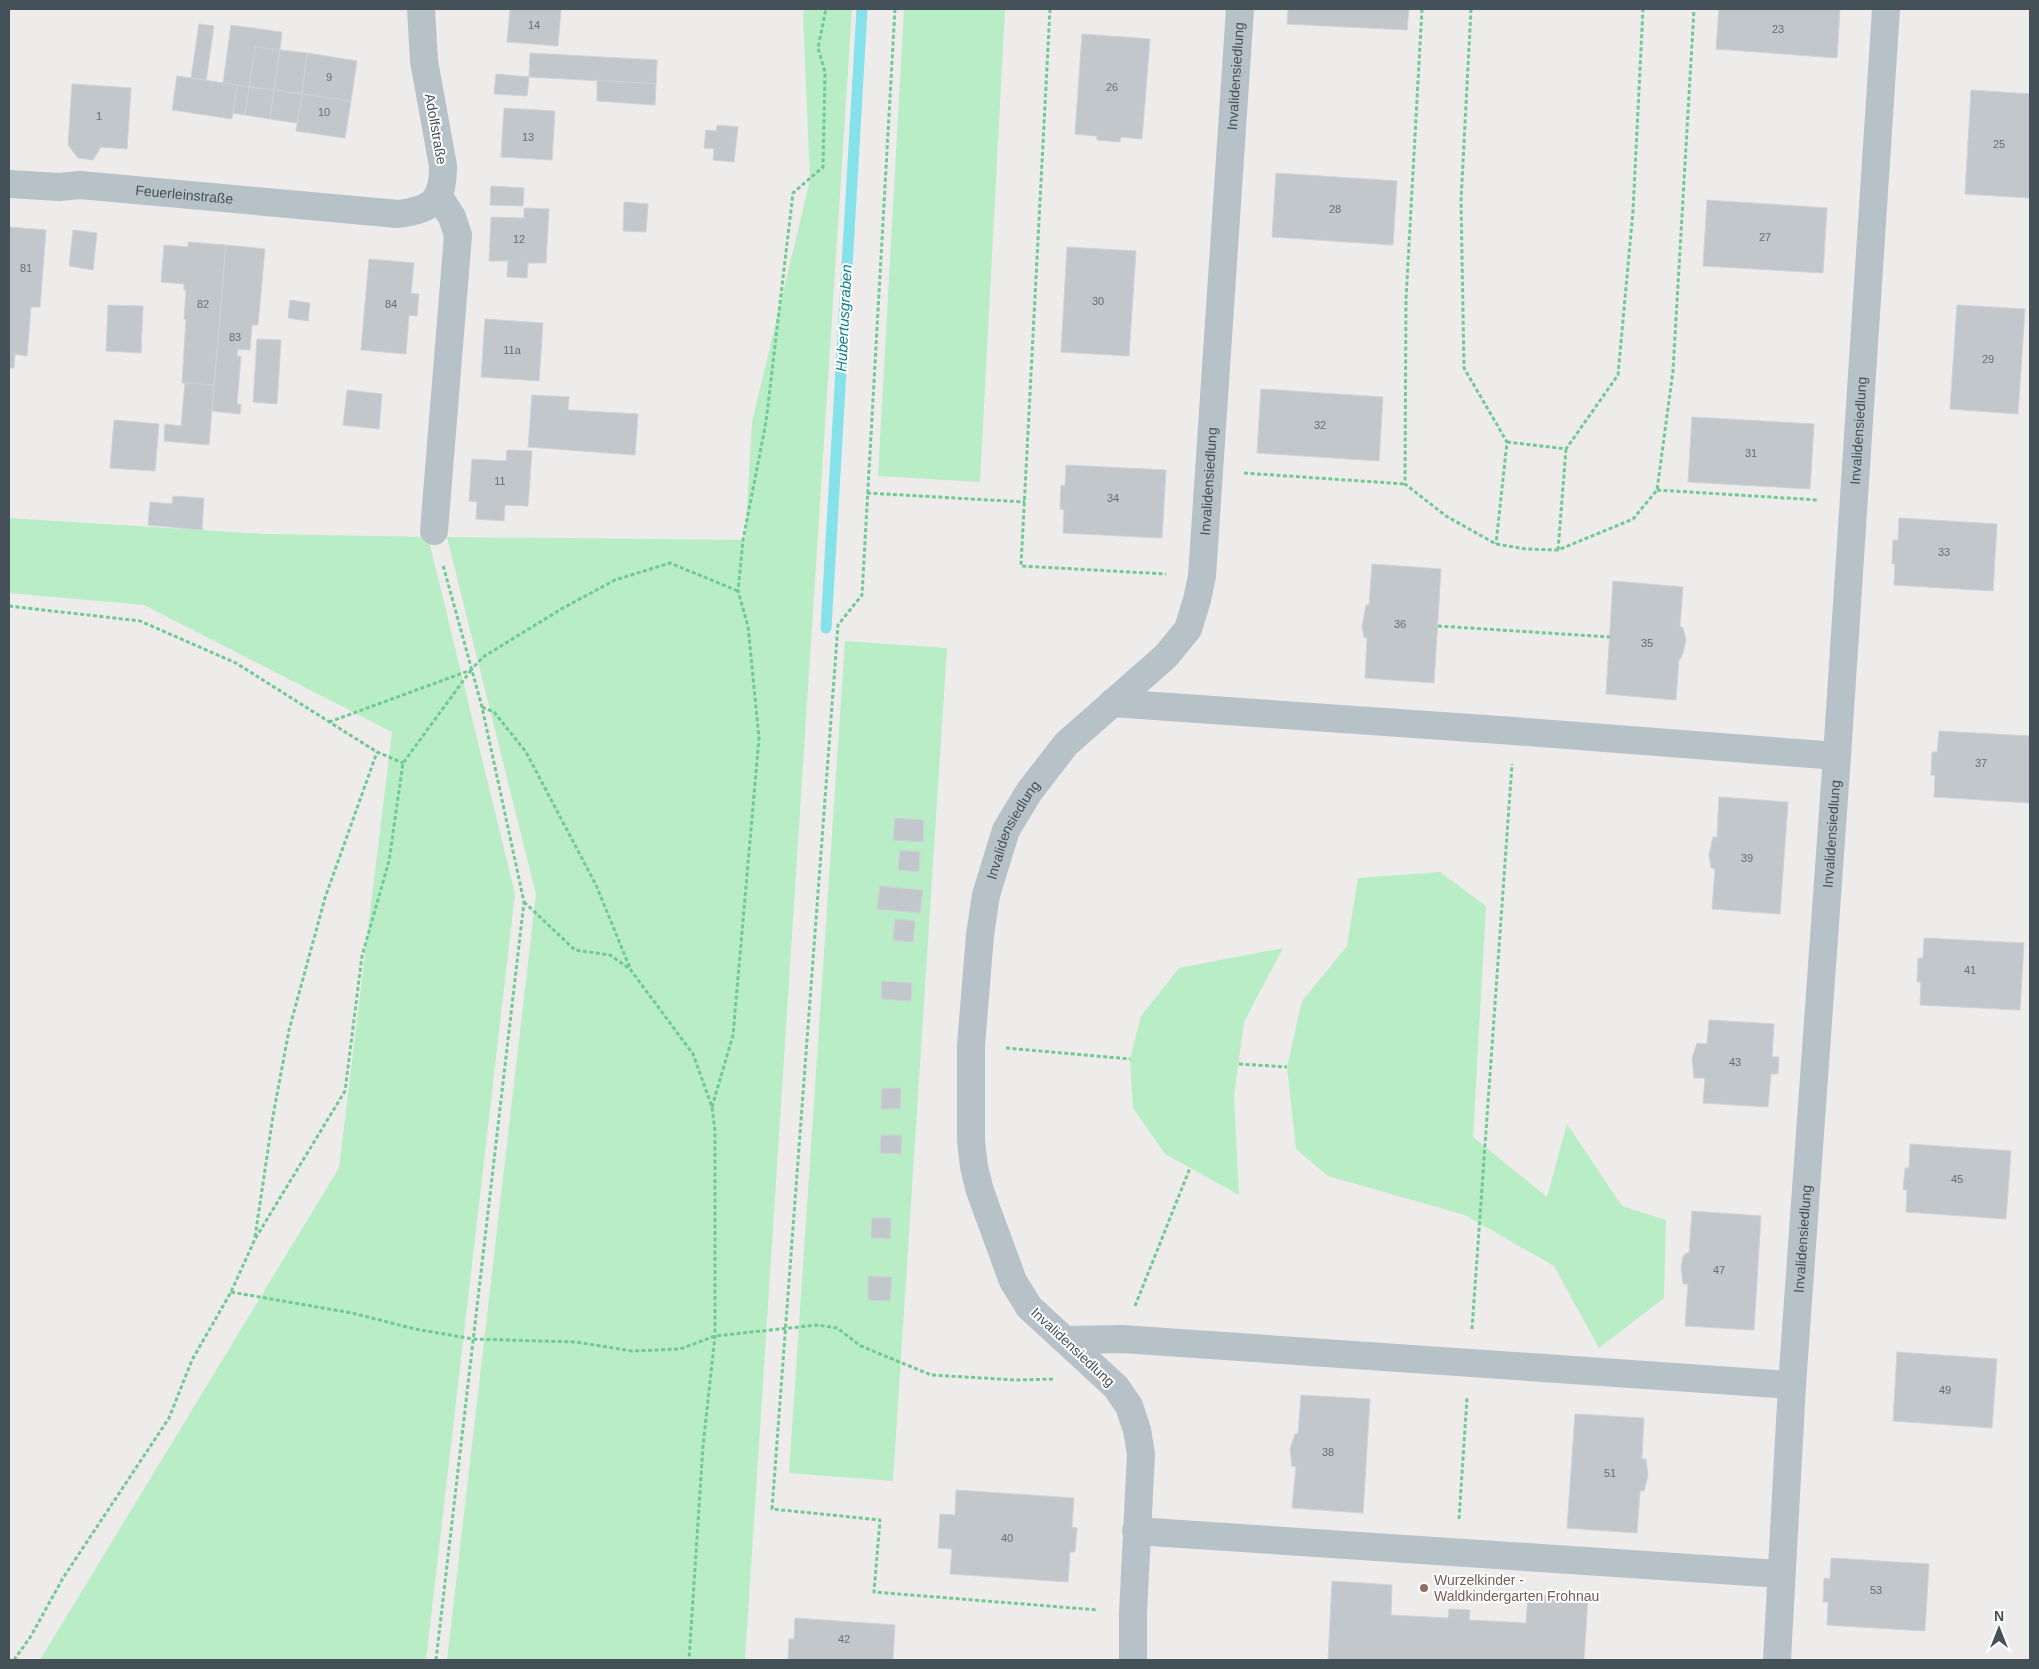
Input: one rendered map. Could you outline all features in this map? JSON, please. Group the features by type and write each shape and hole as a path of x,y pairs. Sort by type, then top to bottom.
{"street":[{"name":"Adolfstraße","path":"421,9 424,61 443,166 443,182 438,197"},
{"name":"Invalidensiedlung","path":"1133,1660 1132,1613 1141,1454 1137,1430 1129,1406 1116,1387 1029,1307 1012,1281 980,1191 974,1167 971,1141 971,1045 980,934 986,895 1006,830 1029,792 1066,744 1166,656 1188,629 1197,600 1202,576 1210,470 1240,9"},
{"name":"Invalidensiedlung","path":"1777,1660 1792,1385 1837,756 1886,9"},
{"name":"Feuerleinstraße","path":"9,184 59,187 80,185 398,214 418,211 430,205 438,197"},
{"path":"434,530 458,236 452,217 438,197"},
{"path":"1112,703 1514,730 1837,756"},
{"path":"1066,1340 1122,1339 1792,1385"},
{"path":"1136,1530 1781,1574"}],"path":[{"path":"712,1108 733,1035 759,738 748,626 738,591 743,540 766,422 792,193 823,168 826,72 818,48 826,9"},
{"path":"895,9 862,595 838,625 772,1509 880,1520 874,1592 1132,1613"},
{"path":"1050,9 1021,566 1202,576"},
{"path":"1405,484 1406,300 1422,9"},
{"path":"1471,9 1461,201 1464,368 1507,442 1496,544"},
{"path":"1558,550 1566,449 1618,375 1633,211 1643,9"},
{"path":"1210,470 1405,484 1446,516 1496,544 1526,549 1558,550 1633,519 1657,490 1673,372 1694,9"},
{"path":"1507,442 1566,449"},
{"path":"1657,490 1854,503"},
{"path":"867,493 1025,502"},
{"path":"434,530 482,707 524,902 436,1660"},
{"path":"14,1660 31,1636 63,1578 169,1418 192,1360 231,1292 255,1239 345,1091 362,956 389,861 403,763 472,670 484,657 563,608 615,580 670,563 738,591"},
{"path":"9,606 140,621 236,663 377,752 403,763"},
{"path":"1438,626 1610,638"},
{"path":"329,722 472,670"},
{"path":"482,707 494,712 526,752 596,885 630,969 693,1054 712,1108 716,1130 716,1336 703,1446 689,1660"},
{"path":"1456,1552 1514,730"},
{"path":"255,1239 273,1116 289,1030 325,898 362,789 377,752"},
{"path":"524,902 575,950 610,955 630,969"},
{"path":"971,1045 1130,1059"},
{"path":"1238,1064 1287,1067"},
{"path":"1122,1339 1190,1168"},
{"path":"231,1292 352,1313 415,1329 474,1339 576,1342 632,1351 680,1349 716,1336 817,1325 837,1328 861,1346 931,1375 1016,1380 1057,1379 1089,1361"}],"green space":[{"path":"805,9 852,9 745,1660 447,1660 536,894 447,537 745,540 752,422 810,180 803,16"},
{"path":"904,9 1005,9 980,482 878,476"},
{"path":"9,518 264,534 428,537 515,894 426,1660 40,1660 339,1168 392,732 144,605 9,593"},
{"path":"845,641 947,648 893,1481 789,1473"},
{"path":"1440,872 1486,906 1473,1137 1547,1197 1567,1124 1622,1206 1666,1220 1664,1298 1599,1348 1554,1266 1465,1215 1328,1176 1296,1149 1287,1067 1302,1001 1347,946 1358,878"},
{"path":"1283,948 1244,1022 1234,1096 1239,1195 1165,1154 1133,1108 1130,1059 1141,1016 1179,968"}],"building":[{"path":"510,9 561,9 558,46 507,42"},
{"path":"1288,9 1409,9 1407,30 1287,24"},
{"path":"1719,9 1840,9 1837,58 1716,49"},
{"path":"199,24 214,26 206,81 191,78"},
{"path":"231,25 282,32 280,50 255,47 249,87 223,83"},
{"path":"1082,34 1150,39 1142,139 1121,137 1120,142 1097,140 1097,136 1075,134"},
{"path":"255,47 280,50 274,90 249,87"},
{"path":"280,50 307,53 302,94 274,90"},
{"path":"307,53 357,61 351,101 302,94"},
{"path":"530,53 657,60 656,84 529,77"},
{"path":"496,74 529,77 527,96 494,94"},
{"path":"177,76 237,85 232,119 172,110"},
{"path":"597,80 656,84 655,105 597,101"},
{"path":"72,84 131,88 127,149 101,147 93,160 78,158 68,145"},
{"path":"237,85 249,87 245,115 233,113"},
{"path":"249,87 274,90 270,119 245,115"},
{"path":"274,90 302,94 297,123 270,119"},
{"path":"1971,90 2030,94 2030,198 1965,194"},
{"path":"302,94 351,101 345,138 296,131"},
{"path":"504,108 555,111 552,160 501,157"},
{"path":"717,125 738,127 734,162 713,160 714,149 704,148 706,130 716,131"},
{"path":"1276,173 1397,181 1393,245 1272,237"},
{"path":"491,186 524,188 523,206 490,205"},
{"path":"1707,200 1827,208 1823,273 1703,266"},
{"path":"624,202 648,204 646,232 623,231"},
{"path":"524,208 549,209 546,263 528,263 527,278 507,277 508,261 489,261 491,217 524,218"},
{"path":"9,227 46,230 40,307 31,307 27,356 15,354 14,368 9,368"},
{"path":"73,230 97,233 93,270 69,266"},
{"path":"188,242 226,245 214,385 182,383 186,290 184,290 184,284 161,282 164,245 188,247"},
{"path":"226,245 265,249 258,325 252,325 250,350 238,349 237,356 241,356 237,404 241,404 240,414 212,411"},
{"path":"1067,247 1136,251 1129,356 1061,352"},
{"path":"369,259 414,263 411,293 419,294 417,316 409,315 406,354 361,350"},
{"path":"290,300 310,303 308,321 288,318"},
{"path":"108,305 143,306 141,353 106,351"},
{"path":"1957,305 2025,309 2018,414 1950,409"},
{"path":"485,319 543,323 539,381 481,377"},
{"path":"257,339 281,340 277,404 253,402"},
{"path":"185,383 214,385 209,445 164,441 165,424 181,426"},
{"path":"1261,389 1383,397 1379,461 1257,453"},
{"path":"347,390 382,394 379,429 343,425"},
{"path":"532,395 569,397 568,410 638,414 635,455 528,447"},
{"path":"1692,417 1814,424 1810,489 1688,482"},
{"path":"114,420 159,424 155,471 110,468"},
{"path":"507,450 532,451 528,506 505,505 504,521 476,519 477,502 469,501 472,459 506,461"},
{"path":"1066,465 1166,470 1162,538 1063,533 1064,510 1060,509 1061,485 1065,486"},
{"path":"173,496 204,498 202,530 148,525 150,502 172,504"},
{"path":"1899,518 1997,524 1993,591 1894,585 1895,564 1892,564 1893,540 1898,540"},
{"path":"1372,564 1441,569 1434,683 1365,678 1367,638 1364,637 1362,627 1366,605 1369,605"},
{"path":"1613,581 1683,587 1680,626 1683,628 1686,640 1683,653 1679,659 1676,700 1606,694"},
{"path":"1939,731 2030,736 2030,803 1934,797 1935,775 1931,775 1932,752 1937,752"},
{"path":"1719,797 1788,802 1780,914 1712,909 1715,869 1711,868 1709,855 1713,837 1717,837"},
{"path":"895,818 924,820 923,842 893,840"},
{"path":"900,850 920,852 919,872 898,870"},
{"path":"880,886 923,890 920,913 877,909"},
{"path":"895,919 915,921 913,942 893,940"},
{"path":"1924,938 2024,943 2020,1010 1920,1005 1921,982 1917,982 1918,958 1923,958"},
{"path":"882,981 912,983 911,1001 881,999"},
{"path":"1709,1020 1774,1024 1772,1057 1779,1057 1778,1074 1771,1074 1768,1107 1703,1103 1705,1078 1694,1078 1692,1058 1697,1043 1707,1044"},
{"path":"882,1088 901,1088 900,1109 881,1109"},
{"path":"881,1135 902,1135 901,1154 880,1153"},
{"path":"1910,1144 2011,1151 2006,1219 1906,1212 1907,1190 1903,1190 1905,1168 1909,1168"},
{"path":"1692,1211 1761,1216 1754,1330 1685,1326 1688,1284 1683,1284 1681,1267 1683,1257 1686,1253 1689,1253"},
{"path":"872,1218 891,1218 890,1239 871,1238"},
{"path":"868,1276 892,1277 890,1301 868,1300"},
{"path":"1897,1352 1997,1359 1992,1428 1893,1421"},
{"path":"1301,1395 1370,1399 1363,1513 1292,1508 1296,1467 1292,1466 1290,1449 1295,1434 1298,1434"},
{"path":"1575,1414 1644,1418 1642,1459 1646,1459 1648,1476 1644,1491 1640,1491 1637,1533 1567,1528"},
{"path":"956,1490 1074,1498 1072,1527 1077,1528 1075,1552 1070,1552 1068,1582 950,1574 952,1549 938,1548 940,1514 955,1515"},
{"path":"1831,1558 1929,1564 1925,1631 1827,1625 1828,1602 1823,1602 1824,1578 1830,1579"},
{"path":"1332,1581 1392,1585 1391,1615 1448,1618 1449,1609 1470,1610 1469,1620 1526,1623 1528,1594 1588,1598 1584,1660 1328,1660"},
{"path":"795,1618 895,1625 893,1660 788,1660 789,1639 794,1639"}],"waterway":[{"name":"Hubertusgraben","path":"826,628 862,9"}],"place":[{"name":"Wurzelkinder - Waldkindergarten Frohnau","path":"1424,1588"}]}
